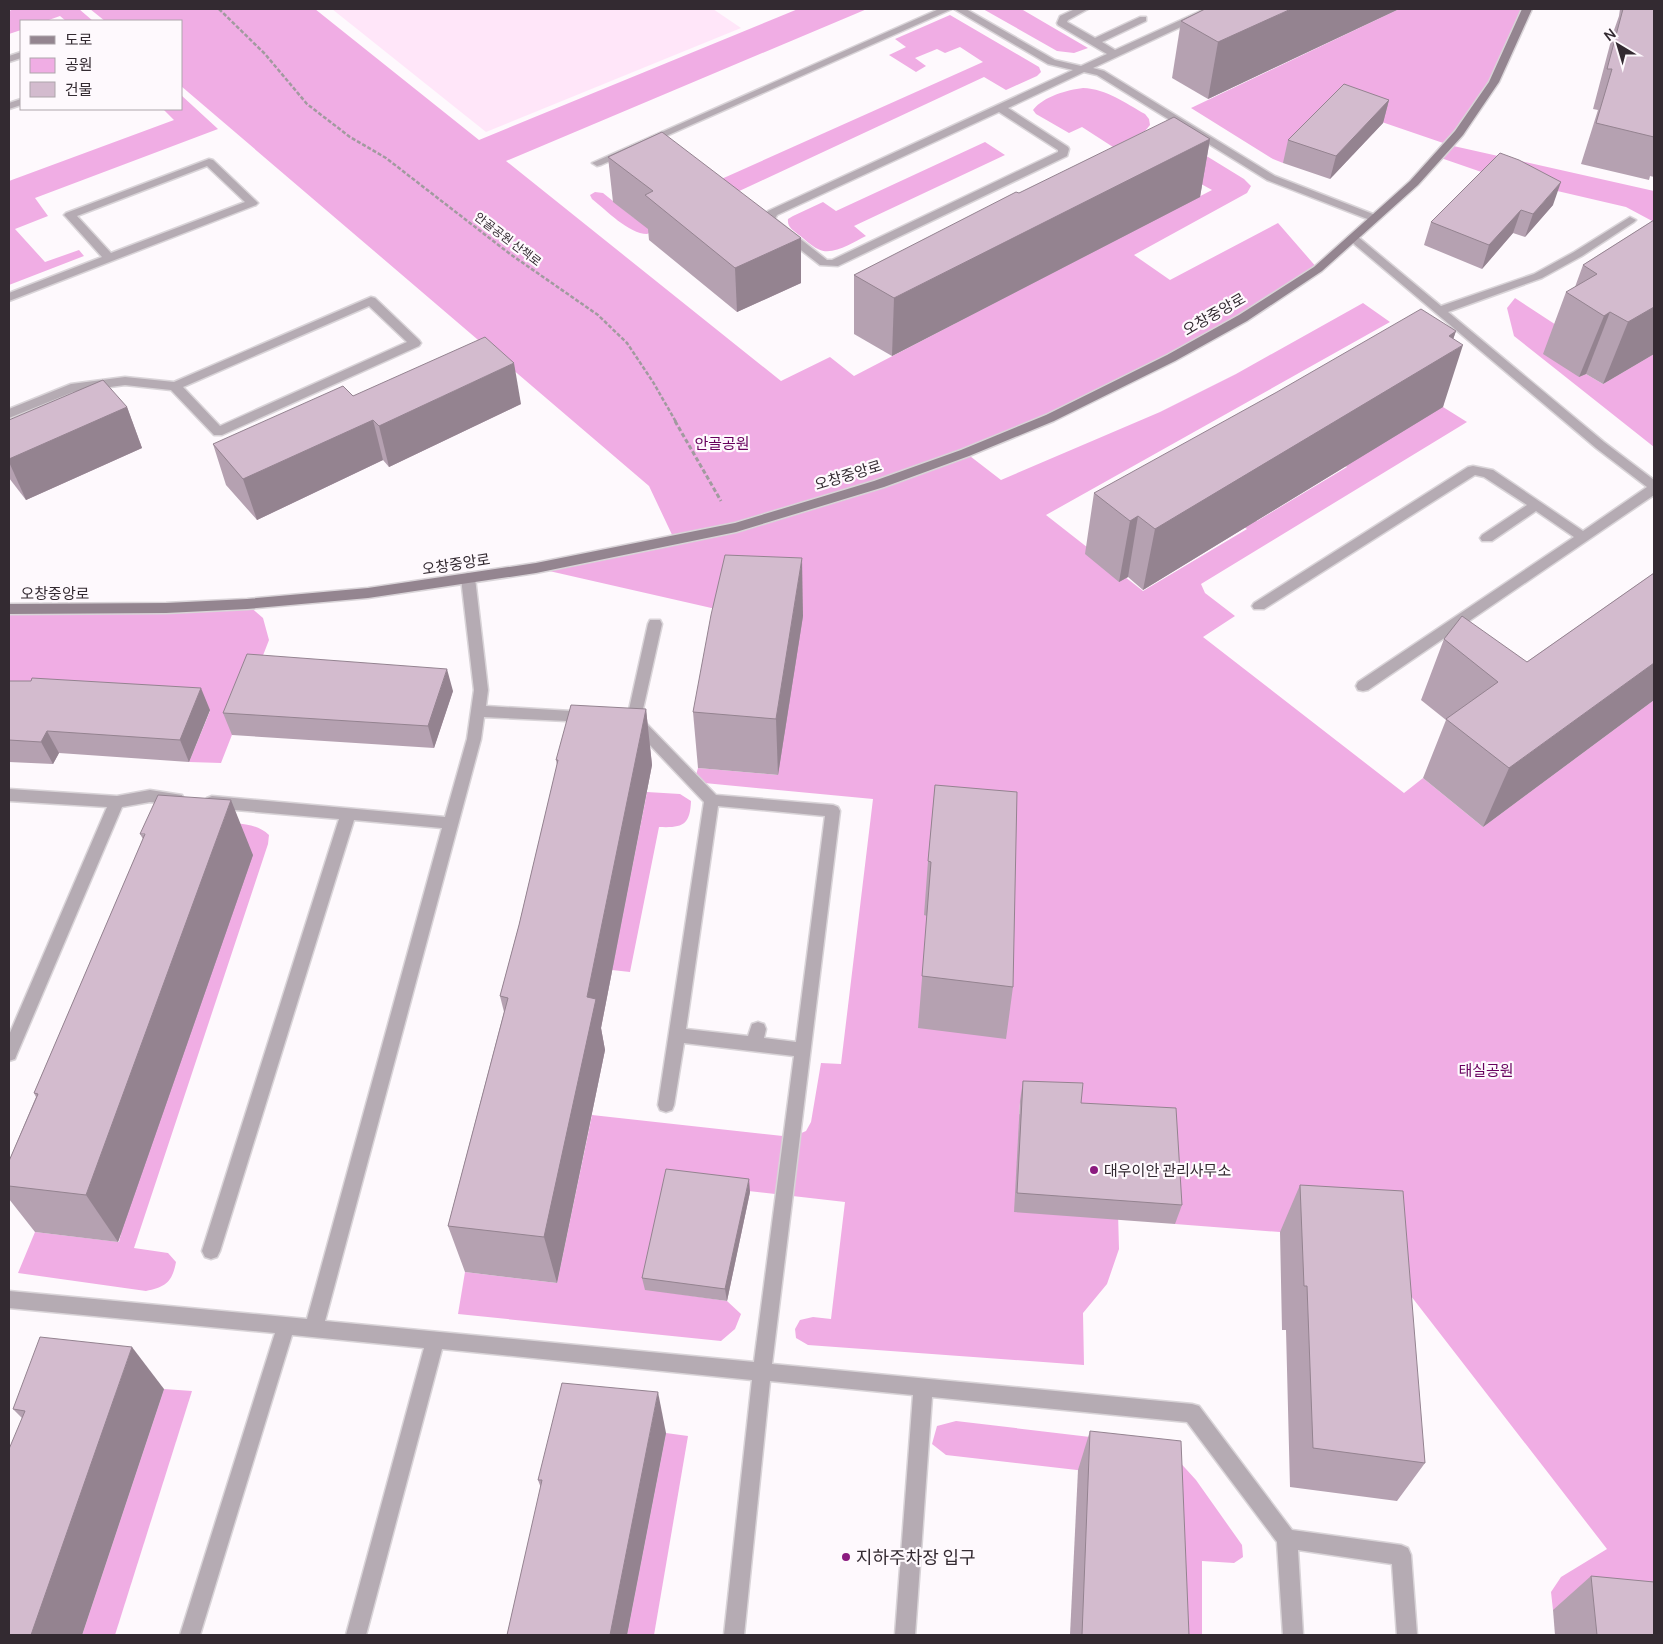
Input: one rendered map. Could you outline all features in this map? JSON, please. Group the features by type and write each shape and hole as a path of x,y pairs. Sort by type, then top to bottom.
{"street":[{"name":"오창중앙로","path":"9,609 166,608 247,604 368,594 546,566 736,527 879,484 966,453 1050,418 1171,358 1243,318 1318,268 1414,182 1459,133 1494,82 1527,9"}],"lane":[{"path":"597,163 947,9"},
{"path":"959,9 1052,62 1100,73 1270,178 1374,218"},
{"path":"1084,9 1063,18 1062,23 1116,54"},
{"path":"1000,108 1064,149 1064,154 834,264 824,263 769,220 772,213 1212,9"},
{"path":"1094,42 1143,20"},
{"path":"9,296 109,258 252,203 209,162 70,215 109,258"},
{"path":"1439,310 1538,276 1578,254 1630,220"},
{"path":"1353,238 1654,488 1363,686"},
{"path":"9,414 71,388 126,381 175,386 371,301 416,343 218,432 175,386"},
{"path":"1260,606 1474,470 1488,473 1583,537"},
{"path":"1487,538 1536,505"},
{"path":"314,1328 480,711 481,690 468,578"},
{"path":"634,719 655,624"},
{"path":"480,711 634,719 712,800 833,811 762,1372 734,1635"},
{"path":"9,795 117,802 150,796 451,824"},
{"path":"666,1104 712,800"},
{"path":"9,1054 117,802"},
{"path":"211,1251 348,814"},
{"path":"677,1035 756,1037 804,1050"},
{"path":"9,1299 1192,1414 1287,1539 1293,1635"},
{"path":"190,1635 286,1326"},
{"path":"356,1635 435,1340"},
{"path":"905,1635 924,1387"},
{"path":"1287,1539 1400,1555 1407,1635"}],"path":[{"name":"안골공원 산책로","path":"219,9 265,54 307,104 350,138 386,158 510,254 598,315 627,343 653,382 736,527"}],"shaded area":[{"path":"332,9 713,9 741,28 486,132"}],"green space":[{"path":"14,9 79,9 92,20 65,20 60,16 49,20 20,20 20,30 9,34 9,11"},
{"path":"90,9 315,9 479,140 798,9 867,9 506,161 781,381 830,357 854,376 1212,190 1183,174 1200,152 1244,179 1251,186 1247,193 1134,255 1170,280 1278,223 1318,269 1171,358 966,453 1001,480 1160,412 1236,374 1363,303 1390,322 1046,515 1143,591 1247,529 1230,516 1241,510 1257,521 1347,467 1332,455 1443,407 1467,422 1201,584 1205,593 1235,616 1203,637 1404,793 1423,778 1483,827 1654,700 1654,1619 1553,1610 1551,1592 1561,1577 1607,1549 1380,1256 1280,1232 1175,1224 1170,1128 1020,1102 1019,1114 1051,1125 1118,1212 1119,1249 1107,1284 1083,1313 1084,1365 808,1345 796,1338 795,1329 800,1320 813,1317 831,1319 845,1202 669,1182 645,1289 727,1301 741,1314 735,1329 721,1341 458,1314 465,1272 557,1283 592,1115 792,1137 806,1131 811,1122 821,1063 841,1064 873,799 694,782 698,768 778,775 729,612 536,568 675,541 649,486 182,87 182,20 104,20"},
{"path":"983,9 1025,9 1023,10 1088,48 1074,53 1057,51"},
{"path":"1399,9 1527,9 1511,48 1449,145 1338,107 1283,163 1273,159 1191,108"},
{"path":"950,15 1039,67 1041,72 1037,76 1006,90 984,77 647,234 625,226 592,199 590,195 595,192 603,193 634,218 983,62 960,47 945,53 937,49 915,58 926,66 916,72 889,55 906,47 895,39"},
{"path":"1083,88 1100,91 1123,101 1145,114 1149,119 1150,125 1145,131 1113,147 1082,127 1069,133 1036,114 1033,110 1049,97"},
{"path":"182,96 218,129 35,198 48,216 15,229 45,262 79,250 84,256 9,285 9,181 174,120 164,110 182,110"},
{"path":"985,142 1005,155 854,226 866,236 842,248 830,251 818,249 788,224 788,219 823,202 836,211"},
{"path":"1449,145 1654,191 1654,222 1626,207 1493,176 1438,157"},
{"path":"1515,298 1573,336 1579,377 1586,374 1603,384 1654,354 1654,447 1514,336 1507,308"},
{"path":"247,604 263,618 269,640 221,763 189,762 210,711 9,709 9,609 69,610"},
{"path":"647,792 680,794 691,801 689,815 687,820 679,826 659,827 630,972 612,970"},
{"path":"214,823 250,825 269,835 268,844 134,1248 168,1253 176,1262 172,1275 163,1286 146,1291 18,1273 35,1232 119,1242"},
{"path":"164,1389 192,1391 115,1635 82,1635"},
{"path":"956,1421 1141,1443 1176,1458 1196,1480 1242,1545 1243,1557 1234,1563 1202,1561 1202,1635 1170,1635 1164,1480 946,1455 932,1444 937,1426"},
{"path":"666,1433 688,1436 654,1635 627,1635"}],"building":[{"path":"1205,9 1291,9 1218,42 1181,21"},
{"path":"1623,9 1654,9 1654,137 1596,123 1612,69 1607,69"},
{"path":"1344,84 1389,100 1336,156 1288,140"},
{"path":"1174,117 1210,139 894,298 854,275 1016,192 1019,193"},
{"path":"662,132 801,238 735,268 645,195 653,191 608,157"},
{"path":"1500,153 1519,160 1561,182 1533,214 1521,210 1489,245 1431,222"},
{"path":"1654,220 1654,307 1628,322 1610,312 1604,316 1566,292 1597,274 1583,265"},
{"path":"1421,309 1456,331 1449,336 1463,345 1155,529 1138,516 1130,521 1094,493 1277,392"},
{"path":"485,337 514,363 379,426 373,420 243,479 213,444 343,386 353,396"},
{"path":"103,380 127,407 9,459 9,420"},
{"path":"725,555 802,558 776,719 693,712 711,615"},
{"path":"1654,573 1654,663 1509,768 1446,719 1498,682 1444,639 1462,616 1527,662"},
{"path":"247,654 447,669 428,726 223,713"},
{"path":"32,678 201,688 180,740 47,731 41,742 9,740 9,681 31,681"},
{"path":"571,705 646,709 587,997 596,999 544,1237 448,1226 508,998 500,996 519,925 558,760 556,760"},
{"path":"935,785 1017,792 1013,987 922,976 931,862 928,861"},
{"path":"158,795 231,800 86,1195 9,1186 9,1161 38,1094 34,1093 145,834 140,834"},
{"name":"대우이안 관리사무소","path":"1023,1081 1083,1083 1081,1103 1176,1108 1182,1205 1017,1193"},
{"path":"666,1169 749,1179 725,1289 642,1278"},
{"path":"1300,1185 1403,1191 1425,1463 1313,1448 1307,1286 1304,1286"},
{"path":"40,1337 132,1347 31,1635 9,1635 9,1449 25,1411 13,1409"},
{"path":"562,1383 658,1392 610,1635 507,1635 542,1480 538,1480"},
{"path":"1090,1431 1181,1441 1189,1635 1082,1635"},
{"path":"1591,1576 1654,1582 1654,1635 1597,1635"}],"place":[{"name":"대우이안 관리사무소","path":"1094,1170"},
{"name":"지하주차장 입구","path":"846,1557"}],"park label":[{"name":"안골공원","path":"722,443"},
{"name":"태실공원","path":"1486,1070"}]}
